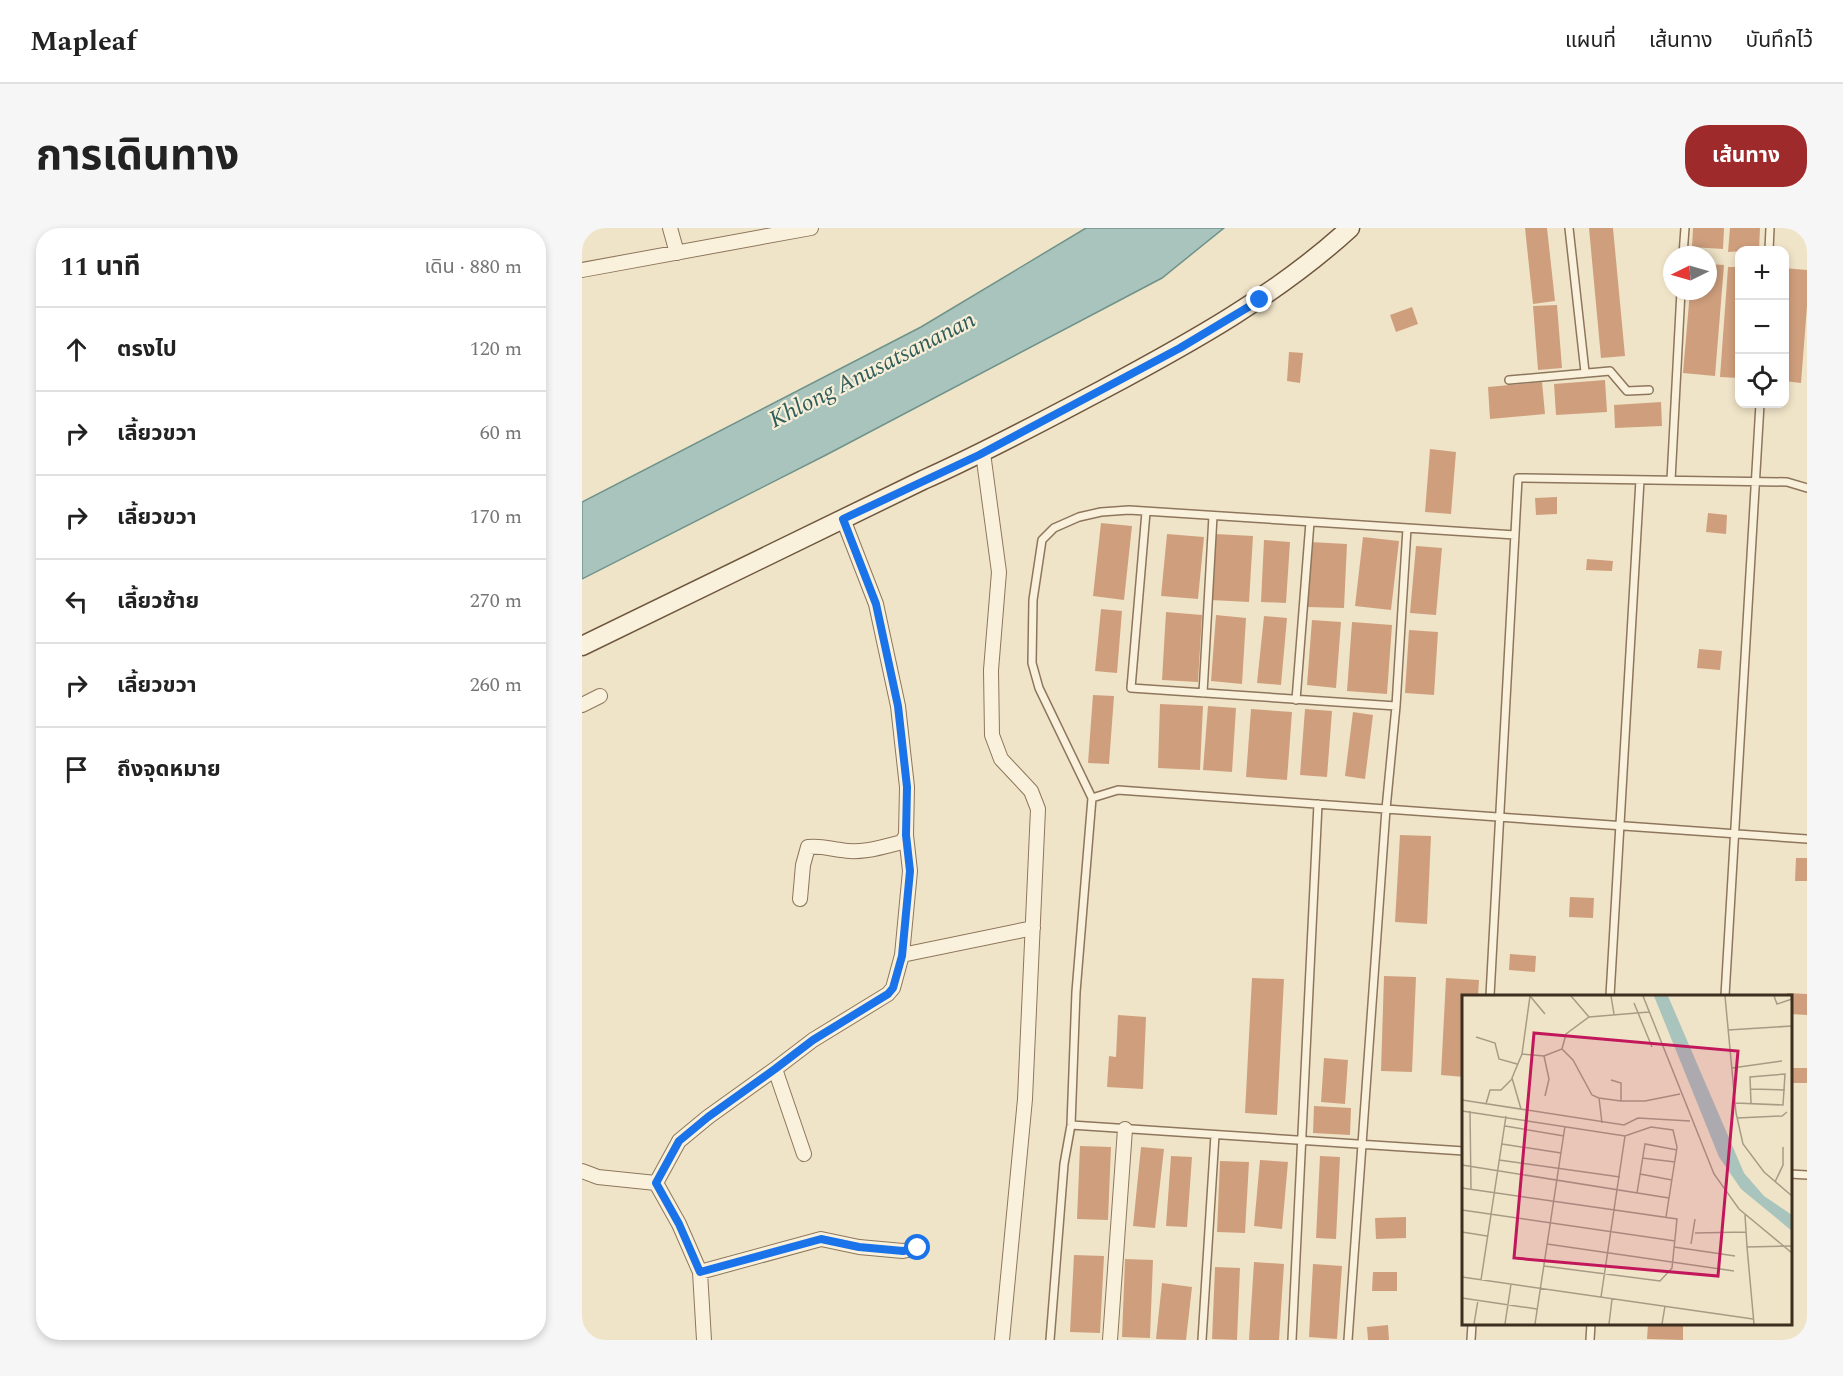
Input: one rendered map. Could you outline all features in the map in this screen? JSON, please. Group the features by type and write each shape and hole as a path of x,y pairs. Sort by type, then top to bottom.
{"main road":[{"path":"582,646 983,453 1180,348 1260,300 1350,228"}],"street":[{"path":"670,228 677,252"},
{"path":"582,270 811,228"},
{"path":"983,453 999,572 991,670 992,735 1001,759 1031,791 1038,809 1025,1099 1002,1340"},
{"path":"656,1183 679,1141 708,1117 813,1040 888,994 893,988 902,956 910,871 906,835 907,787 895,695 876,604 843,519"},
{"path":"582,705 600,696"},
{"path":"800,899 803,865 808,847 825,846 841,850 867,851 902,843 906,835"},
{"path":"902,956 1033,928"},
{"path":"775,1069 804,1154"},
{"path":"1110,1340 1125,1129"},
{"path":"582,1171 598,1177 656,1183"},
{"path":"656,1183 679,1224 700,1272 704,1340"},
{"path":"700,1272 821,1239 859,1247 903,1251 918,1248"}],"lane":[{"path":"1569,228 1585,372"},
{"path":"1684,246 1685,228"},
{"path":"1769,246 1770,228"},
{"path":"1671,480 1681,300"},
{"path":"1509,380 1610,371 1627,391 1649,390"},
{"path":"1725,995 1760,408"},
{"path":"1490,995 1518,478 1787,482 1807,488"},
{"path":"1610,995 1640,480"},
{"path":"1050,1340 1064,1164 1071,1125 1076,992 1092,798 1039,688 1032,663 1033,600 1042,540 1054,528 1079,517 1101,512 1146,512 1515,535"},
{"path":"1146,512 1131,688 1396,706"},
{"path":"1203,693 1213,516"},
{"path":"1296,700 1310,522"},
{"path":"1348,1340 1360,1145 1396,706 1407,528"},
{"path":"1092,798 1118,790 1807,839"},
{"path":"1292,1340 1318,804"},
{"path":"1071,1125 1462,1152"},
{"path":"1202,1340 1215,1135"},
{"path":"1792,1174 1807,1175"},
{"path":"1471,1340 1472,1325"},
{"path":"1590,1340 1591,1325"}],"water":[{"name":"Khlong Anusatsananan","path":"1086,228 1224,228 1162,278 826,455 582,579 582,502 921,327"}],"building":[{"path":"1525,228 1547,228 1555,301 1533,304"},
{"path":"1589,228 1613,228 1625,356 1601,358"},
{"path":"1693,228 1724,228 1723,249 1717,249 1717,246 1692,246"},
{"path":"1730,228 1760,228 1759,246 1735,246 1735,252 1728,252"},
{"path":"1717,265 1724,265 1715,376 1683,373 1689,300 1717,300"},
{"path":"1728,267 1735,267 1735,378 1720,377"},
{"path":"1789,268 1807,270 1807,306 1801,383 1789,382"},
{"path":"1557,305 1562,368 1538,370 1533,306"},
{"path":"1412,307 1418,324 1396,332 1390,315"},
{"path":"1289,352 1303,353 1300,383 1287,381"},
{"path":"1605,380 1607,412 1556,415 1554,384"},
{"path":"1542,382 1545,414 1490,419 1488,387"},
{"path":"1661,402 1662,426 1615,428 1614,405"},
{"path":"1430,449 1456,452 1451,514 1425,512"},
{"path":"1557,497 1557,514 1536,515 1535,498"},
{"path":"1708,513 1727,515 1726,534 1706,532"},
{"path":"1101,523 1132,526 1124,600 1093,596"},
{"path":"1167,534 1204,537 1198,599 1161,596"},
{"path":"1215,534 1253,536 1249,602 1211,600"},
{"path":"1363,537 1399,541 1391,610 1355,606"},
{"path":"1264,540 1290,542 1286,603 1261,602"},
{"path":"1310,542 1347,544 1344,608 1307,607"},
{"path":"1416,546 1442,548 1436,615 1410,613"},
{"path":"1587,559 1613,561 1612,571 1586,570"},
{"path":"1101,609 1122,611 1117,673 1095,671"},
{"path":"1166,612 1202,615 1198,682 1162,680"},
{"path":"1216,615 1246,618 1242,684 1211,681"},
{"path":"1264,616 1287,618 1281,685 1257,683"},
{"path":"1312,620 1341,622 1336,688 1307,685"},
{"path":"1352,622 1392,625 1387,694 1347,691"},
{"path":"1409,630 1438,632 1434,695 1405,693"},
{"path":"1699,649 1722,651 1720,670 1697,668"},
{"path":"1093,695 1114,696 1109,764 1088,763"},
{"path":"1160,704 1203,706 1200,770 1158,768"},
{"path":"1208,706 1236,708 1232,772 1203,770"},
{"path":"1251,709 1292,712 1287,780 1246,777"},
{"path":"1305,709 1332,711 1327,777 1300,775"},
{"path":"1353,712 1373,715 1365,779 1345,776"},
{"path":"1400,835 1431,836 1427,924 1395,922"},
{"path":"1796,858 1807,858 1807,881 1795,881"},
{"path":"1570,897 1594,898 1593,918 1569,917"},
{"path":"1510,954 1536,956 1535,972 1509,970"},
{"path":"1384,976 1416,977 1412,1072 1381,1071"},
{"path":"1252,978 1284,979 1277,1115 1245,1113"},
{"path":"1446,978 1479,980 1478,995 1462,995 1462,1077 1441,1075"},
{"path":"1787,993 1807,994 1807,1015 1792,1014 1792,995 1787,995"},
{"path":"1118,1015 1146,1017 1143,1089 1107,1087 1109,1056 1116,1057"},
{"path":"1324,1058 1348,1060 1345,1104 1321,1102"},
{"path":"1792,1068 1807,1068 1807,1083 1792,1083"},
{"path":"1314,1106 1351,1108 1350,1135 1313,1133"},
{"path":"1080,1146 1111,1147 1108,1220 1077,1219"},
{"path":"1141,1147 1164,1149 1155,1228 1133,1226"},
{"path":"1171,1156 1192,1157 1187,1227 1166,1226"},
{"path":"1320,1156 1340,1157 1336,1239 1316,1238"},
{"path":"1260,1160 1288,1162 1282,1229 1254,1226"},
{"path":"1220,1161 1249,1162 1245,1233 1217,1232"},
{"path":"1406,1217 1406,1238 1376,1239 1375,1218"},
{"path":"1074,1255 1104,1256 1100,1333 1070,1332"},
{"path":"1125,1259 1153,1260 1150,1338 1122,1337"},
{"path":"1254,1262 1284,1264 1279,1340 1249,1340"},
{"path":"1313,1264 1342,1266 1337,1339 1309,1337"},
{"path":"1215,1267 1240,1268 1237,1340 1212,1339"},
{"path":"1373,1272 1397,1272 1397,1291 1372,1291"},
{"path":"1162,1283 1192,1287 1186,1340 1156,1339"},
{"path":"1388,1325 1389,1340 1368,1340 1367,1327"},
{"path":"1648,1325 1683,1325 1683,1340 1647,1339"}],"route":[{"path":"918,1248 903,1251 859,1247 821,1239 700,1272 679,1224 656,1183 679,1141 708,1117 813,1040 888,994 893,988 902,956 910,871 906,835 907,787 898,706 876,604 843,519 979,455 1180,348 1260,300"}]}
